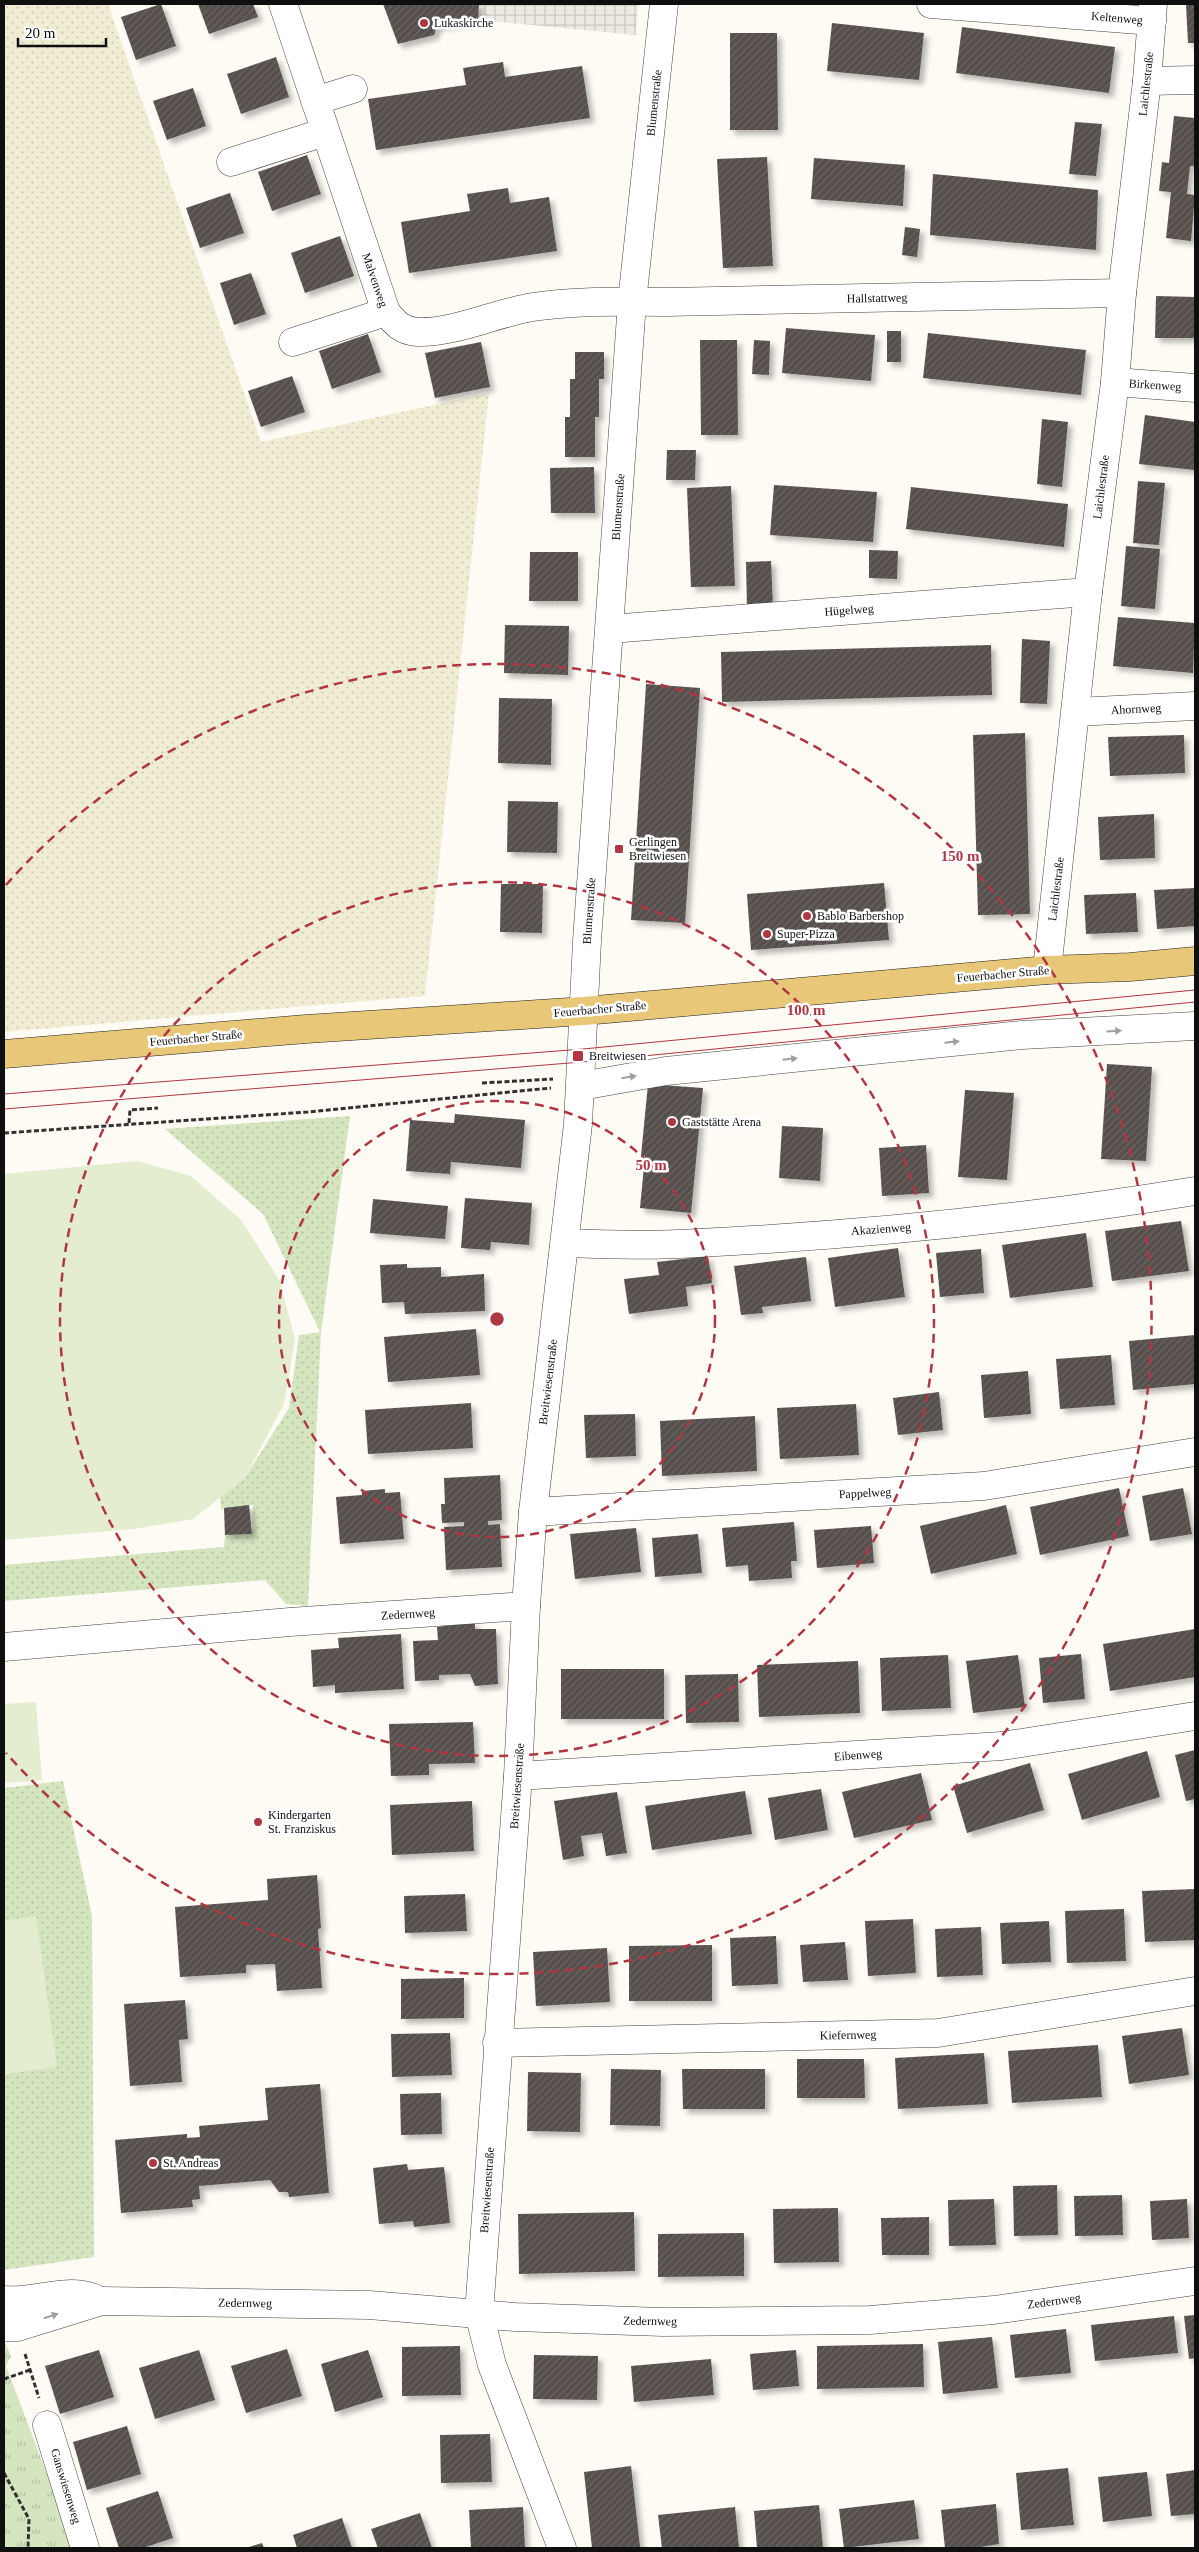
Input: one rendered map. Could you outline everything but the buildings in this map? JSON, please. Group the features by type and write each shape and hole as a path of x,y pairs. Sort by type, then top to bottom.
{"main road":[{"name":"Feuerbacher Straße","path":"4,1054 306,1029 584,1011 1047,970 1130,968 1195,961"}],"street":[{"name":"Malvenweg","path":"283,4 386,312 398,327 416,332 437,330 532,307 596,301 632,302"},
{"name":"Blumenstraße","path":"584,1011 587,931 632,302 664,4"},
{"name":"Keltenweg","path":"931,4 1153,13"},
{"name":"Laichlestraße","path":"1047,970 1088,592 1115,382 1122,292 1148,81 1153,13"},
{"path":"1148,81 1195,80"},
{"path":"315,101 353,89"},
{"path":"231,162 325,132"},
{"name":"Hallstattweg","path":"632,302 1122,292"},
{"path":"293,342 386,312"},
{"name":"Birkenweg","path":"1115,382 1195,388"},
{"name":"Hügelweg","path":"610,629 1088,592"},
{"name":"Ahornweg","path":"1076,712 1195,706"},
{"name":"Breitwiesenstraße","path":"562,2548 492,2365 479,2313 518,1776 526,1606 533,1512 565,1244 581,1086 584,1011"},
{"path":"581,1086 666,1071 1022,1036 1195,1026"},
{"name":"Akazienweg","path":"565,1244 678,1244 927,1226 1116,1204 1195,1191"},
{"name":"Pappelweg","path":"533,1512 984,1486 1195,1452"},
{"name":"Zedernweg","path":"4,1647 290,1622 526,1606"},
{"name":"Eibenweg","path":"518,1776 1002,1746 1195,1716"},
{"name":"Kiefernweg","path":"498,2043 938,2033 1195,1992"},
{"name":"Zedernweg","path":"4,2326 18,2326 102,2301 369,2305 479,2313 663,2322 870,2320 994,2310 1195,2281"},
{"name":"Zedernweg","path":"4,2300 16,2301 54,2294 81,2293 102,2301"},
{"name":"Ganswiesenweg","path":"47,2425 85,2548"}],"path":[{"path":"482,1083 547,1078 581,1086"},
{"path":"4,1133 308,1112 581,1086"},
{"path":"129,1123 130,1110 158,1108"},
{"path":"4,2380 30,2370"},
{"path":"4,2473 28,2519 28,2548"}],"shaded area":[{"path":"4,4 108,4 261,442 489,393 425,996 4,1032"},
{"path":"479,4 638,4 636,35 478,20"}],"green space":[{"path":"350,1116 321,1332 308,1606 286,1604 265,1580 4,1601 4,1565 224,1547 225,1535 252,1534 253,1505 221,1509 220,1497 244,1479 289,1408 299,1335 320,1332 263,1214 165,1129"},
{"path":"137,1161 191,1176 241,1220 280,1281 295,1340 284,1404 244,1479 193,1519 134,1529 4,1540 4,1174"},
{"path":"36,1702 42,1780 4,1783 4,1704"},
{"path":"63,1781 92,1916 94,2257 4,2270 4,1788"},
{"path":"36,1916 57,2067 4,2074 4,1921"},
{"path":"4,2340 11,2356 6,2366 56,2498 71,2548 4,2548"}],"tram line":[{"path":"4,1094 583,1049 1195,990"},
{"path":"4,1109 582,1062 1195,1002"}],"place":[{"name":"Lukaskirche","path":"424,23"},
{"name":"Gerlingen Breitwiesen","path":"619,849"},
{"name":"Bablo Barbershop","path":"807,916"},
{"name":"Super-Pizza","path":"767,934"},
{"name":"Breitwiesen","path":"578,1056"},
{"name":"Gaststätte Arena","path":"672,1122"},
{"name":"Kindergarten St. Franziskus","path":"258,1822"},
{"name":"St. Andreas","path":"153,2163"}]}
